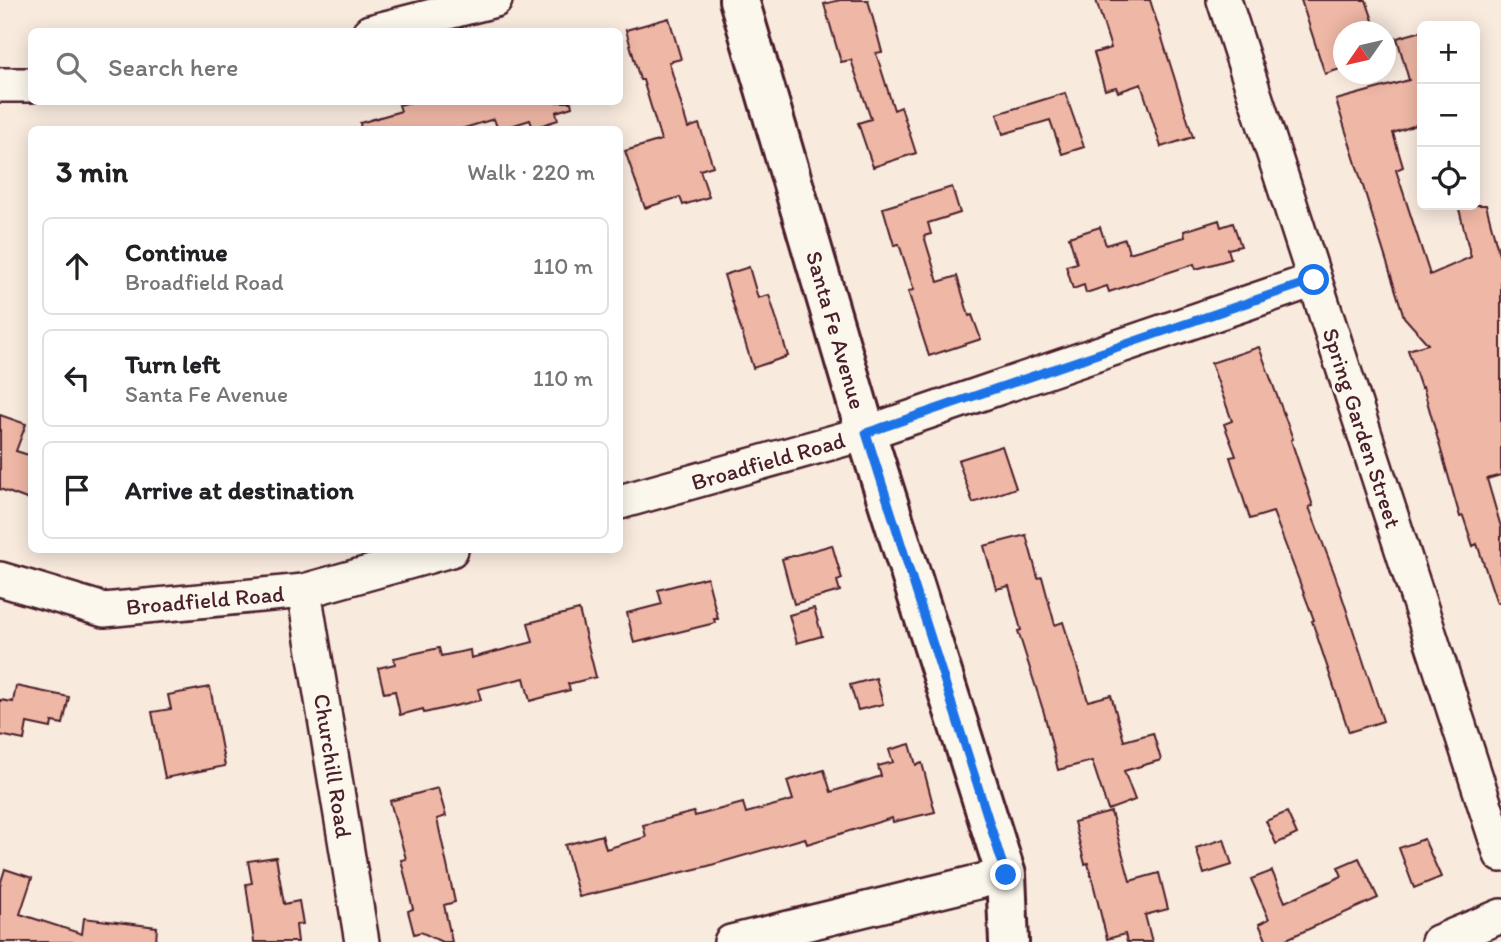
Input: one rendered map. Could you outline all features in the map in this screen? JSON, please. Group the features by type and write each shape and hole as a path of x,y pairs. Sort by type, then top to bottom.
{"main road":[{"name":"Santa Fe Avenue","path":"738,0 866,433 1006,875 1009,942"}],"street":[{"path":"386,28 495,0"},
{"name":"Spring Garden Street","path":"1224,0 1501,855"},
{"path":"0,85 28,85"},
{"name":"Broadfield Road","path":"623,501 866,433 1314,280"},
{"name":"Broadfield Road","path":"0,579 104,610 304,591 440,553"},
{"name":"Churchill Road","path":"304,591 362,942"},
{"path":"731,942 1006,875"},
{"path":"1438,942 1501,916"}],"building":[{"path":"840,0 868,0 882,52 876,53 894,110 901,107 916,153 873,167 858,123 871,119 851,60 841,62 824,4"},
{"path":"1096,0 1150,0 1193,137 1161,147 1141,84 1118,92 1116,87 1105,90 1094,53 1111,48"},
{"path":"1301,0 1366,0 1373,21 1333,21 1333,71 1325,74"},
{"path":"669,18 681,59 669,62 688,128 699,124 713,166 700,170 709,197 683,205 680,197 645,208 625,151 661,140 626,30"},
{"path":"1417,32 1417,125 1393,133 1403,167 1396,170 1430,275 1471,257 1459,210 1480,210 1480,205 1486,205 1501,262 1501,475 1487,479 1501,527 1501,602 1497,603 1477,544 1473,546 1463,516 1460,517 1423,387 1421,388 1408,350 1428,344 1404,317 1336,100 1409,80 1397,38"},
{"path":"1065,93 1084,147 1062,154 1050,120 1003,134 997,114"},
{"path":"399,105 572,107 556,112 558,120 539,126 532,126 530,120 511,126 497,126 494,119 471,126 360,126 360,123 401,111"},
{"path":"952,187 960,213 928,223 931,234 924,236 938,282 957,276 969,316 972,315 981,339 929,356 908,291 914,290 899,244 894,245 883,208"},
{"path":"1219,220 1221,227 1233,223 1241,246 1228,249 1231,259 1196,269 1194,264 1109,292 1107,286 1086,293 1084,285 1073,289 1066,266 1077,263 1069,237 1100,227 1106,245 1125,239 1129,253 1185,237 1184,231"},
{"path":"749,267 758,298 769,295 788,356 753,368 724,275"},
{"path":"1259,347 1293,439 1291,440 1313,506 1309,507 1335,575 1383,721 1349,732 1312,621 1314,620 1273,512 1250,519 1230,457 1236,456 1224,424 1232,421 1211,363"},
{"path":"0,415 26,424 16,451 28,455 28,500 0,489"},
{"path":"1002,446 1016,488 973,503 958,460"},
{"path":"1026,535 1038,578 1042,577 1055,625 1063,622 1088,701 1111,695 1124,741 1153,733 1161,760 1124,771 1135,800 1108,810 1092,761 1058,770 1044,713 1018,631 1021,630 1009,586 996,589 984,546"},
{"path":"832,545 842,579 837,581 840,591 794,604 782,559"},
{"path":"707,577 718,619 714,619 715,623 634,643 627,613 662,604 658,590"},
{"path":"814,608 822,636 797,643 789,615"},
{"path":"579,610 596,677 568,684 570,690 530,701 524,678 478,689 481,700 424,713 423,709 400,715 395,691 384,693 378,668 395,664 394,658 439,648 441,656 470,650 471,658 533,642 528,623"},
{"path":"876,678 883,704 858,710 850,685"},
{"path":"16,686 69,697 63,724 52,722 51,728 27,723 24,740 0,735 0,700 13,702"},
{"path":"210,687 225,766 165,778 152,712 171,709 168,695"},
{"path":"910,744 916,765 922,763 935,812 893,822 892,818 807,844 805,838 708,866 579,897 565,845 602,835 606,849 646,837 643,825 694,812 695,816 743,803 746,813 793,800 787,781 824,770 831,792 881,776 878,766 893,762 889,750"},
{"path":"438,788 446,816 437,819 455,902 444,905 452,942 442,942 421,932 414,934 408,911 413,909 401,860 406,859 390,801"},
{"path":"1111,812 1130,881 1159,873 1168,909 1145,915 1152,942 1127,942 1125,934 1107,939 1088,863 1085,864 1074,822"},
{"path":"1287,812 1297,834 1276,844 1266,821"},
{"path":"1224,839 1232,865 1204,874 1196,848"},
{"path":"1424,839 1441,877 1414,888 1399,848"},
{"path":"276,857 284,904 299,901 303,924 296,925 298,942 254,942 246,884 252,883 248,861"},
{"path":"1359,858 1378,898 1280,942 1267,942 1259,924 1269,919 1251,879 1272,871 1285,902 1342,876 1338,867"},
{"path":"5,869 32,878 20,914 82,934 84,918 157,927 156,942 0,942 0,885"}],"route":[{"path":"1006,875 866,433 1314,280"}]}
